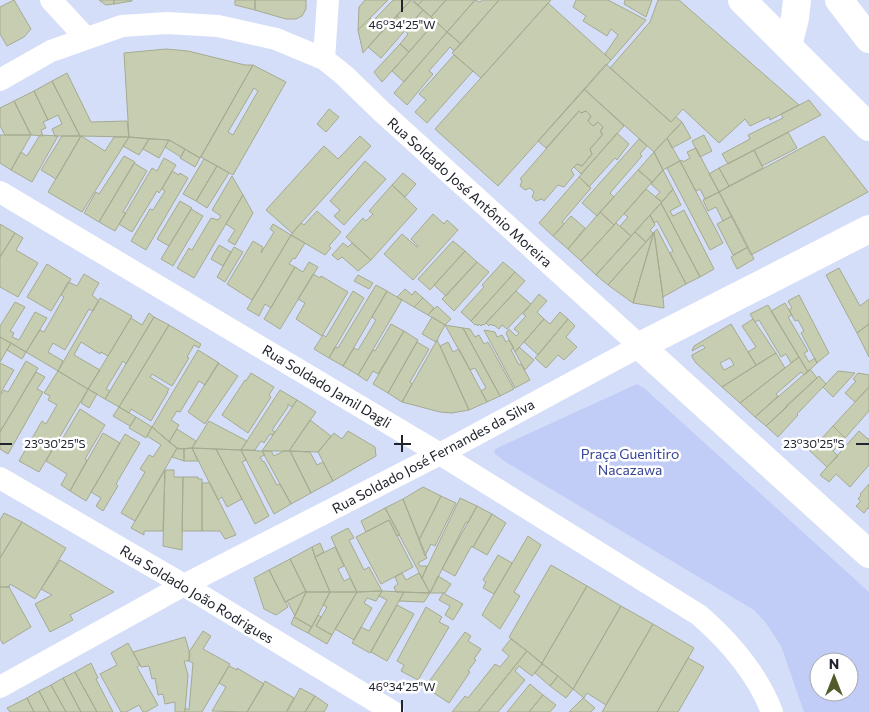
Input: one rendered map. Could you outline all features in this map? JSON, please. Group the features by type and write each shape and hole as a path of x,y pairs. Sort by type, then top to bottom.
{"street":[{"path":"51,0 86,38"},
{"path":"324,59 328,0"},
{"path":"742,0 788,46 863,115"},
{"path":"788,46 797,0"},
{"path":"838,0 859,20"},
{"name":"Rua Soldado José Antônio Moreira","path":"0,80 51,51 86,38 122,26 167,23 218,26 276,39 324,59 344,75 869,554"},
{"name":"Rua Soldado Jamil Dagli","path":"0,192 440,454 699,615 734,649 752,673 767,698 772,712"},
{"name":"Rua Soldado José Fernandes da Silva","path":"0,687 184,586 440,454 640,346 869,229"},
{"name":"Rua Soldado João Rodrigues","path":"0,478 393,712"}],"green space":[{"name":"Praça Guenitiro Nacazawa","path":"637,384 644,388 869,592 869,712 804,712 781,646 766,623 754,610 504,461 494,453 495,449"}],"building":[{"path":"14,0 31,29 24,37 7,46 0,34 0,7"},
{"path":"99,0 114,0 114,4 106,5"},
{"path":"114,0 132,0 132,1 114,4"},
{"path":"235,0 255,0 255,10 235,5"},
{"path":"255,0 306,0 306,9 302,16 296,19 286,19 255,10"},
{"path":"365,0 388,0 358,30 359,7"},
{"path":"393,0 411,0 383,30 373,21"},
{"path":"411,0 423,10 409,26 397,16"},
{"path":"413,0 423,0 418,5"},
{"path":"423,0 446,0 431,17 418,5"},
{"path":"446,0 475,0 447,32 431,17"},
{"path":"475,0 480,2 482,0 499,0 461,44 447,32"},
{"path":"499,0 551,0 481,78 452,53"},
{"path":"576,0 608,0 646,20 611,60 605,54 618,35 611,29 607,36 583,21 586,16 573,7"},
{"path":"625,0 652,0 646,17 624,4"},
{"path":"658,0 679,0 799,105 770,120 769,117 750,126 745,119 719,143 683,109 671,122 610,68 650,22"},
{"path":"548,3 611,60 498,186 435,129"},
{"path":"423,10 436,21 409,52 400,44 408,34 405,31"},
{"path":"397,16 409,26 381,58 368,47"},
{"path":"370,18 383,30 363,53 358,30"},
{"path":"436,21 447,32 404,82 392,71"},
{"path":"447,32 461,44 454,51 450,47 429,71 433,74 407,105 394,93"},
{"path":"400,44 409,52 382,82 374,72"},
{"path":"166,49 188,51 245,65 253,65 200,158 169,140 129,137 124,53"},
{"path":"454,55 473,71 427,123 415,112 426,100 419,94"},
{"path":"606,64 671,122 676,117 682,122 654,152 584,89"},
{"path":"253,65 286,82 233,175 201,157","holes":["254,88 258,91 233,135 228,132"]},
{"path":"67,73 91,122 127,121 129,137 80,136 52,81"},
{"path":"52,81 80,136 55,136 52,129 62,124 58,115 48,120 34,91"},
{"path":"584,89 624,126 581,174 574,167 577,164 582,166 592,154 590,149 603,134 600,132 603,127 598,122 593,126 588,121 591,116 586,111 581,113 579,111 546,148 538,141"},
{"path":"34,91 48,120 43,122 46,128 41,130 43,136 31,135 14,101"},
{"path":"809,100 821,115 728,164 722,154 750,139 748,135 783,118 781,114"},
{"path":"14,101 31,135 5,135 0,126 0,108"},
{"path":"329,109 339,117 326,132 317,124"},
{"path":"579,111 581,113 586,111 591,116 588,121 593,126 598,122 603,127 600,132 603,134 590,149 592,154 582,166 577,164 571,170 574,175 564,187 558,185 544,201 542,199 536,201 532,197 534,192 530,188 525,190 520,186 522,181 520,179"},
{"path":"682,122 691,138 672,148 667,138"},
{"path":"788,132 797,148 762,166 754,150"},
{"path":"617,133 629,144 617,160 615,158 589,187 579,177"},
{"path":"0,135 31,135 11,170 0,163"},
{"path":"40,135 58,136 32,182 11,170 21,152 27,156"},
{"path":"704,135 712,151 700,157 692,141"},
{"path":"62,136 81,136 56,179 41,170"},
{"path":"81,136 105,151 114,137 129,137 82,212 48,192"},
{"path":"360,136 371,146 292,233 266,210 324,146 338,159"},
{"path":"824,136 868,192 751,255 719,192"},
{"path":"129,137 149,139 139,155 123,146"},
{"path":"667,138 680,161 663,170 654,152"},
{"path":"149,139 169,140 159,158 143,149"},
{"path":"639,139 647,146 640,154 642,156 610,193 614,197 597,216 582,203"},
{"path":"169,140 185,149 181,157 165,147"},
{"path":"696,148 719,192 705,199 700,189 696,191 680,161 682,160 683,162 690,158 687,152"},
{"path":"185,149 200,158 195,167 180,158"},
{"path":"754,150 763,168 729,186 719,168"},
{"path":"654,152 663,170 652,182 638,170"},
{"path":"124,156 135,162 99,222 84,213 96,192 99,194"},
{"path":"164,158 176,165 159,193 157,191 132,232 119,224 152,168 157,171"},
{"path":"204,159 217,166 196,201 183,194"},
{"path":"365,161 386,179 344,225 334,216 340,210 330,201"},
{"path":"680,161 723,243 710,250 667,168"},
{"path":"134,163 147,171 123,212 126,213 115,231 99,222"},
{"path":"217,166 229,173 207,208 196,201"},
{"path":"719,168 729,186 719,192 709,174"},
{"path":"638,170 652,182 614,225 600,212"},
{"path":"663,170 673,189 662,202 655,197 660,192 651,184"},
{"path":"172,171 188,178 146,250 131,241 150,209 153,210 165,191 162,189"},
{"path":"403,173 416,184 405,197 392,185"},
{"path":"232,176 243,195 194,278 177,268 189,248 192,250 211,218 218,220 221,216 212,210"},
{"path":"579,177 591,188 562,222 564,224 553,236 539,223"},
{"path":"392,185 417,209 371,260 346,237 363,218 366,221 373,214 369,211"},
{"path":"646,189 662,202 631,236 620,226 628,217 624,214"},
{"path":"673,189 681,205 670,211 673,216 684,210 714,269 700,277 661,203"},
{"path":"719,192 732,216 723,221 716,207 708,211 703,200"},
{"path":"243,195 253,213 235,245 228,241 235,230 226,224"},
{"path":"180,201 192,208 169,246 157,239"},
{"path":"661,203 700,277 686,284 670,253 673,251 657,221 654,223 650,215"},
{"path":"191,209 203,216 173,266 161,259"},
{"path":"317,211 341,232 329,246 331,248 325,255 291,235 301,223 304,225"},
{"path":"600,212 614,225 581,261 568,249"},
{"path":"433,214 444,224 447,220 458,230 413,280 384,254 402,234 417,247 411,239"},
{"path":"650,215 655,225 650,230 653,233 646,242 635,232"},
{"path":"571,216 585,228 568,249 553,236"},
{"path":"732,216 748,247 733,255 717,224"},
{"path":"616,223 631,236 596,275 581,261"},
{"path":"0,224 15,233 0,257"},
{"path":"273,224 291,235 252,300 227,284 253,241 263,247 261,253 274,232 270,229"},
{"path":"657,229 686,284 663,297 654,232"},
{"path":"635,232 646,242 608,285 596,275"},
{"path":"654,232 663,297 664,308 633,303"},
{"path":"15,233 23,238 16,250 38,263 18,297 0,287 0,257"},
{"path":"653,234 633,303 608,285"},
{"path":"291,235 305,243 295,259 293,258 289,264 295,267 271,308 265,304 259,316 247,309"},
{"path":"453,241 465,251 430,290 418,279"},
{"path":"343,243 348,247 352,243 371,260 358,271 342,257 338,260 332,255"},
{"path":"219,245 231,252 223,266 211,259"},
{"path":"234,247 243,252 225,282 217,277"},
{"path":"748,247 754,259 737,269 731,257"},
{"path":"465,251 477,262 446,296 434,285"},
{"path":"309,262 318,267 280,329 264,319 295,267 303,272"},
{"path":"477,262 489,272 454,311 442,299"},
{"path":"503,262 515,272 471,321 461,312 484,287 482,285"},
{"path":"47,264 71,279 51,311 27,297"},
{"path":"839,268 860,306 869,299 869,324 857,333 826,275"},
{"path":"515,272 525,281 484,325 475,325 471,321"},
{"path":"84,274 99,283 92,295 99,301 93,311 89,309 65,350 53,343 48,352 63,361 58,371 26,352 40,330 44,332 64,297 61,295 68,282 77,286"},
{"path":"313,274 320,278 321,276 348,292 322,336 296,319 305,303 298,299"},
{"path":"358,275 373,283 369,289 354,281"},
{"path":"376,285 387,291 343,366 329,358 335,347 338,348"},
{"path":"405,289 412,295 415,291 423,298 414,307 397,297"},
{"path":"353,291 364,298 329,358 314,349 323,335 326,337"},
{"path":"387,291 402,300 358,375 343,366 354,348 358,350 376,320 372,317"},
{"path":"516,291 531,304 507,329 502,325 499,329 491,324 489,326 486,323"},
{"path":"539,294 547,301 537,312 544,319 515,352 506,333 509,329 516,336 519,333 514,329 526,316 523,314"},
{"path":"799,295 829,353 817,363 801,333 804,331 798,320 795,321 789,310 792,308 788,301"},
{"path":"100,298 132,316 108,356 101,352 100,354 81,342 74,355 100,370 88,389 58,371"},
{"path":"423,298 434,308 428,315 414,307"},
{"path":"15,302 25,307 10,331 14,333 12,337 19,340 35,312 47,318 26,352 0,337 0,326"},
{"path":"785,303 792,315 788,317 808,351 804,353 809,362 815,358 817,363 808,372 771,311"},
{"path":"768,305 799,357 791,363 786,354 781,357 759,320 755,322 750,314"},
{"path":"437,306 451,319 445,325 428,315"},
{"path":"560,312 568,319 538,355 524,342 544,319 550,324"},
{"path":"149,313 154,317 126,364 123,361 106,389 110,391 105,399 88,389 131,318 142,325"},
{"path":"154,317 169,325 119,407 105,399"},
{"path":"432,317 445,325 436,342 422,334"},
{"path":"568,319 575,326 566,337 577,347 564,360 558,355 546,368 535,358"},
{"path":"753,319 776,353 756,365 748,352 756,347 742,326"},
{"path":"391,324 404,331 378,374 373,371 367,381 358,375"},
{"path":"731,324 756,365 722,387 692,357 692,355 705,348 703,345 692,351 694,346","holes":["730,358 734,365 724,370 720,363"]},
{"path":"869,324 869,357 857,333"},
{"path":"169,325 201,344 199,348 194,345 187,357 189,358 172,386 152,374 150,377 169,389 151,421 131,409 129,413 119,407"},
{"path":"445,325 463,328 500,396 487,402 481,391 486,388 475,368 470,370"},
{"path":"463,328 470,329 475,337 479,335 484,344 488,342 514,389 500,396"},
{"path":"484,330 495,332 497,337 502,335 506,342 509,340 514,348 511,350 530,380 515,388"},
{"path":"404,331 418,340 388,393 373,384"},
{"path":"0,337 11,343 0,362"},
{"path":"437,340 469,410 452,413 440,412 402,402"},
{"path":"417,342 429,349 410,382 412,384 402,402 388,393"},
{"path":"448,342 453,352 459,349 487,402 469,410 440,346"},
{"path":"11,343 26,352 22,359 7,350"},
{"path":"519,347 534,360 525,370 515,352"},
{"path":"198,350 219,363 205,385 199,381 180,412 177,411 171,420 179,425 169,442 152,427"},
{"path":"776,353 785,368 740,403 722,387"},
{"path":"799,357 808,372 804,375 801,372 776,394 778,396 755,417 740,403"},
{"path":"26,361 38,368 0,432 0,396 4,390 8,392"},
{"path":"0,363 14,370 0,394"},
{"path":"218,363 238,376 205,424 188,412"},
{"path":"810,369 817,378 766,426 755,417"},
{"path":"58,371 88,389 39,472 19,461 42,421 46,424 57,405 48,400 50,396 44,393"},
{"path":"838,371 855,373 833,397 823,387"},
{"path":"36,372 45,377 37,389 43,392 8,454 0,449 0,432"},
{"path":"251,373 274,387 269,395 271,397 248,433 222,415"},
{"path":"858,373 869,375 869,387 855,402 845,393 856,381 853,379"},
{"path":"819,376 826,384 778,437 766,426"},
{"path":"869,387 869,411 845,438 833,426"},
{"path":"88,389 97,394 89,408 81,403"},
{"path":"280,390 297,400 292,407 288,404 288,407 272,430 275,432 272,435 270,434 264,443 261,441 255,450 241,450"},
{"path":"297,400 316,412 289,451 262,451"},
{"path":"119,407 136,417 130,426 113,416"},
{"path":"80,409 105,425 85,459 87,460 70,491 61,485 67,474 46,461 55,446 57,448"},
{"path":"136,417 152,427 146,438 129,428"},
{"path":"310,420 331,436 318,452 289,451"},
{"path":"209,421 247,441 241,450 192,448"},
{"path":"833,426 845,438 833,451 838,456 827,467 810,451"},
{"path":"152,427 177,448 135,521 121,513 145,472 140,469 149,455 153,457 161,445 147,436"},
{"path":"177,429 196,441 192,448 178,449 169,442"},
{"path":"348,431 375,447 376,456 333,481 318,452 334,433 342,439"},
{"path":"859,431 869,438 869,465 850,487 836,474 829,482 820,475"},
{"path":"103,433 120,443 86,501 70,491"},
{"path":"125,434 140,443 103,511 96,506 101,498 91,492"},
{"path":"177,448 184,449 184,461 172,457"},
{"path":"192,448 216,449 242,499 227,507 222,497 218,500"},
{"path":"192,448 198,461 184,461 184,449"},
{"path":"216,449 241,450 246,460 242,462 269,516 255,524"},
{"path":"241,450 262,451 265,455 260,457 277,485 280,484 291,504 274,514"},
{"path":"262,451 271,451 274,456 284,451 290,451 311,493 291,504"},
{"path":"290,451 310,452 317,465 323,462 333,481 311,493"},
{"path":"165,470 174,470 174,477 183,477 182,550 163,546"},
{"path":"165,470 163,531 144,531 144,535 131,528"},
{"path":"183,477 198,477 198,479 202,479 202,531 182,531"},
{"path":"202,483 210,483 236,535 225,539 220,531 202,531"},
{"path":"869,484 869,509 864,513 856,506 861,501 858,499 860,494"},
{"path":"423,487 441,496 419,540 403,499"},
{"path":"441,496 456,503 435,546 431,544 425,556 419,540"},
{"path":"460,498 477,506 468,523 466,522 430,593 422,578"},
{"path":"403,499 427,558 418,563 420,566 427,566 422,578 385,508"},
{"path":"477,506 492,514 455,576 442,569"},
{"path":"385,508 400,535 397,536 389,520 366,532 361,521"},
{"path":"4,513 22,522 0,558 0,520"},
{"path":"492,514 506,523 487,555 473,547"},
{"path":"389,520 413,567 381,584 356,537"},
{"path":"22,522 66,548 35,599 10,584 9,587 0,587 0,558"},
{"path":"348,528 354,538 349,540 364,570 369,567 382,591 357,592 331,537"},
{"path":"528,536 541,545 514,592 520,596 500,629 482,615"},
{"path":"320,543 324,552 315,557 312,547"},
{"path":"312,547 330,592 306,592 290,559"},
{"path":"335,547 344,566 338,569 344,581 350,578 357,592 330,592 315,557"},
{"path":"498,555 512,563 494,594 483,588 486,582 483,580"},
{"path":"290,559 306,591 285,602 269,570"},
{"path":"60,560 114,592 70,615 73,620 50,632 35,604 52,595 41,589"},
{"path":"551,565 587,586 542,663 509,637"},
{"path":"269,570 288,607 276,615 264,609 254,578"},
{"path":"402,573 406,580 419,573 430,593 396,592 394,587 398,584 395,577"},
{"path":"438,576 451,584 445,593 430,593"},
{"path":"587,586 621,606 573,689 542,663"},
{"path":"0,587 9,587 31,627 3,644 0,639"},
{"path":"382,591 404,592 370,653 352,643 361,627 369,631 387,600 379,596"},
{"path":"382,591 376,601 367,598 364,603 372,608 354,640 335,629 357,592"},
{"path":"306,592 295,616 287,601"},
{"path":"306,592 330,592 312,627 294,617"},
{"path":"330,592 357,592 332,635 316,626 327,607 323,605"},
{"path":"404,592 430,593 424,602 399,601"},
{"path":"443,593 463,604 453,620 445,615 450,606 439,600"},
{"path":"397,605 414,614 387,661 371,652"},
{"path":"621,606 653,624 606,705 587,693 584,698 573,689"},
{"path":"426,607 442,617 439,622 449,627 418,680 401,671 404,665 397,661"},
{"path":"318,615 321,617 316,626 332,635 327,644 308,633"},
{"path":"294,617 312,627 308,633 291,624"},
{"path":"653,624 694,648 657,712 602,712"},
{"path":"203,631 211,636 203,649 230,664 202,712 185,712 185,708 189,710 193,663 189,661 189,652"},
{"path":"465,632 471,636 468,641 481,649 468,671 470,672 449,703 425,687"},
{"path":"185,637 190,654 189,661 184,661 188,675 185,712 175,712 175,702 165,704 163,694 158,695 155,678 152,679 149,666 141,667 133,652"},
{"path":"511,639 527,651 478,712 452,712 465,696 468,698 495,664 500,667 509,656 502,650"},
{"path":"128,643 140,665 137,667 158,705 146,712 143,712 139,705 126,712 121,712 100,674 117,665 111,653"},
{"path":"527,651 542,664 532,676 519,666 515,671 525,680 498,712 478,712"},
{"path":"688,658 704,667 678,712 657,712"},
{"path":"91,663 98,678 96,679 113,712 97,712 75,672"},
{"path":"542,664 558,676 550,686 535,673"},
{"path":"229,666 237,670 237,668 264,684 247,712 212,711 226,687 219,683"},
{"path":"75,672 97,712 81,712 63,678"},
{"path":"558,676 573,689 566,698 550,686"},
{"path":"63,678 81,712 66,712 51,685"},
{"path":"265,681 294,698 286,712 247,712"},
{"path":"530,684 543,695 529,712 507,712"},
{"path":"51,685 66,712 50,712 39,691"},
{"path":"300,688 315,696 305,712 287,712"},
{"path":"39,691 50,712 34,712 27,698"},
{"path":"543,695 556,705 550,712 529,712"},
{"path":"315,696 328,705 324,712 305,712"},
{"path":"27,698 34,712 10,712 7,708"},
{"path":"583,698 595,708 591,712 569,712"}]}
